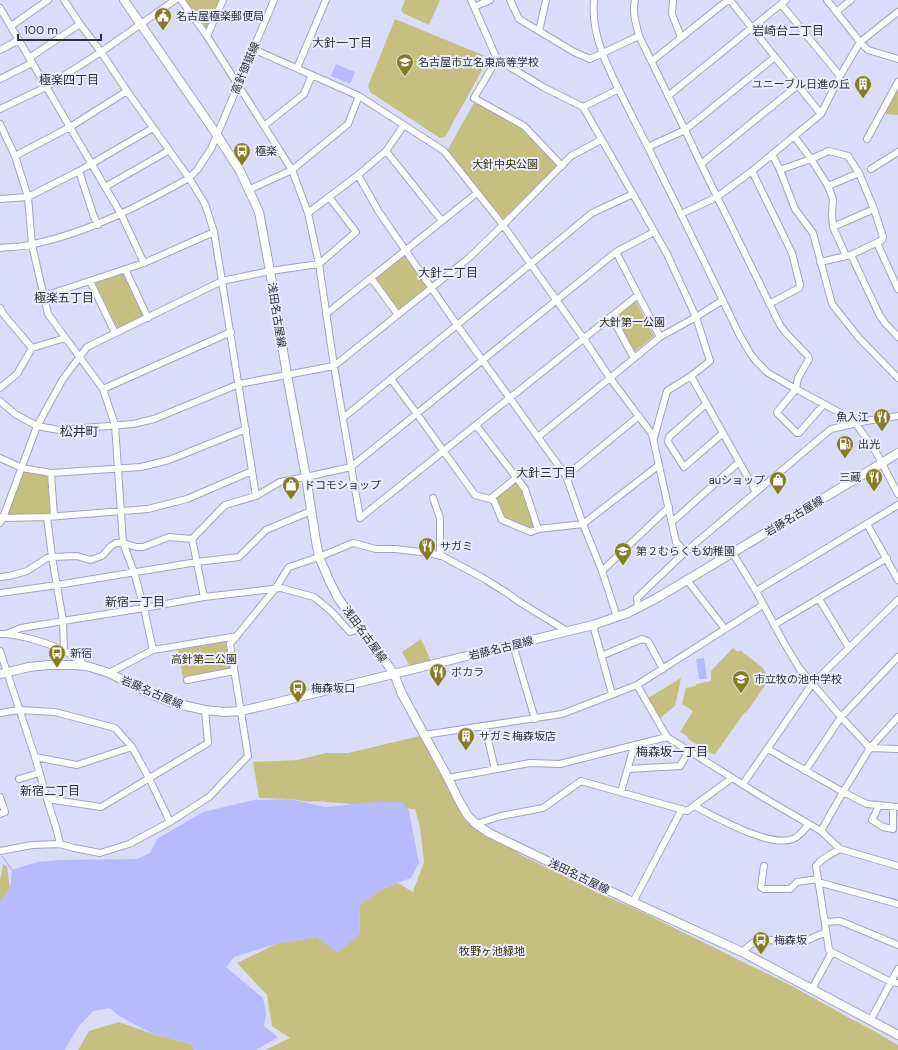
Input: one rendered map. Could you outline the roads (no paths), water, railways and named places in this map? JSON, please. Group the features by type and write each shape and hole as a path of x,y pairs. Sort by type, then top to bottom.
{"main road":[{"name":"浅田名古屋線","path":"124,0 240,171 258,212 270,271 319,557 328,580 338,598 394,674 402,694 468,816 489,833 632,902 742,952 898,1035"},
{"name":"岩藤名古屋線","path":"4,673 29,667 48,665 87,666 109,673 173,703 204,710 224,712 241,711 394,674 593,625 638,608 898,453"}],"street":[{"path":"11,26 48,0"},
{"path":"64,0 168,151 189,178 205,204 214,232 256,496"},
{"path":"0,109 46,87 101,52 175,0"},
{"path":"181,0 207,36 292,170 308,213 319,264 334,366 360,518 638,295"},
{"path":"207,36 223,0"},
{"name":"高針御嶽線","path":"189,178 198,170 211,148 274,0"},
{"path":"296,68 326,0"},
{"path":"471,0 497,59 543,87 583,107 667,254 696,317 710,361 667,391 654,440"},
{"path":"474,7 490,0"},
{"path":"510,0 519,19 574,52 590,59 639,36"},
{"path":"539,31 546,0"},
{"path":"594,0 594,26 603,54 619,90 750,354 774,376 846,416 856,424 876,452 898,494"},
{"path":"635,0 635,20 639,36 769,304 786,333 809,358 798,378 796,389 777,412 797,433 799,433 824,404"},
{"path":"674,0 672,14 681,37"},
{"path":"652,61 728,0 821,114"},
{"path":"668,96 786,0"},
{"path":"827,0 868,50 898,59"},
{"path":"836,12 851,0"},
{"path":"781,4 840,76"},
{"path":"0,8 121,214 144,263"},
{"path":"681,214 717,197 821,114 840,76 860,42 898,12"},
{"path":"0,79 31,61 80,24"},
{"path":"0,50 19,40"},
{"path":"253,49 359,96 444,151 503,225 584,338 610,378 652,434 676,542 686,552"},
{"path":"648,147 685,130 776,57"},
{"path":"497,59 474,98 524,126 562,166"},
{"path":"264,126 304,94 312,75"},
{"path":"867,139 898,82"},
{"path":"701,164 798,85"},
{"path":"583,107 619,90"},
{"path":"16,156 70,127 127,91"},
{"path":"248,190 292,170 348,124 359,96"},
{"path":"0,124 16,156 28,197 32,245 48,314 103,389 114,425 123,543 134,572 153,650"},
{"path":"308,213 358,175 386,151 404,125"},
{"path":"0,199 28,197 79,171 153,128"},
{"path":"794,136 828,186 833,199 833,227 880,316 898,337"},
{"path":"1,404 15,414 37,426 59,430 133,424 154,419 239,384 334,366 470,257 571,156 601,140"},
{"path":"105,186 168,151"},
{"path":"386,151 442,221"},
{"path":"780,170 829,151 848,156 859,173 874,209 883,237 882,240 849,256 820,262"},
{"path":"871,169 898,152"},
{"path":"772,154 780,170 795,209 813,233 832,304 859,338 898,378"},
{"path":"752,170 790,248 800,285 799,288 769,304"},
{"path":"79,171 98,225"},
{"path":"828,186 859,173"},
{"path":"358,175 378,212 566,476 602,571 617,617"},
{"path":"0,248 32,245 98,225 189,178"},
{"path":"326,314 477,193"},
{"path":"343,418 592,213 633,194"},
{"path":"252,471 187,499 148,510 1,519 37,426 63,379 87,347 222,281 270,271 319,264 356,232 329,197"},
{"path":"833,227 874,209"},
{"path":"44,296 144,263 214,232"},
{"path":"0,577 27,571 47,558 52,557 77,556 90,560 102,556 111,546 116,543 143,547 169,538 192,539 225,505 256,496 280,482 351,467 616,252 654,232"},
{"path":"877,243 898,289"},
{"path":"616,252 660,337"},
{"path":"124,269 148,318"},
{"path":"371,278 398,314"},
{"path":"90,281 115,333"},
{"path":"538,437 660,337 723,300"},
{"path":"0,308 4,315 32,348"},
{"path":"611,316 634,358"},
{"path":"103,389 231,332"},
{"path":"0,388 17,374 32,348 65,338"},
{"path":"690,376 756,492"},
{"path":"391,379 475,495 494,501 502,520 531,532 538,529 583,524 659,465"},
{"path":"706,404 669,437 668,442 684,467 722,432"},
{"path":"566,476 639,416"},
{"path":"638,608 637,598 686,552 831,429 898,416"},
{"path":"476,425 524,489 538,529"},
{"path":"0,458 22,468 51,473 141,467 169,460 246,428"},
{"path":"672,522 739,462"},
{"path":"51,473 52,557 63,621 64,650"},
{"path":"490,499 516,478"},
{"path":"433,498 440,518 440,556"},
{"path":"756,591 898,505"},
{"path":"602,571 669,508"},
{"path":"0,593 196,562 239,557 266,530 311,511"},
{"path":"867,524 898,580"},
{"path":"192,539 204,597"},
{"path":"0,851 32,844 60,844 100,852 129,844 170,822 209,797 248,756 230,644 275,589 289,567 353,543 376,549 395,549 429,553 440,556 484,578 567,631"},
{"path":"732,552 756,591 799,668 812,684 870,748 898,749"},
{"path":"774,625 887,558"},
{"path":"687,580 725,629"},
{"path":"3,634 21,628 204,597 281,588 314,596 332,612 350,632 360,629"},
{"path":"819,599 849,648"},
{"path":"743,784 812,684 898,600"},
{"path":"424,735 562,714 637,685 763,605"},
{"path":"593,625 612,694"},
{"path":"3,634 27,638 64,650 87,666"},
{"path":"109,673 153,650 237,636"},
{"path":"601,656 642,640 648,641 663,668"},
{"path":"513,644 535,719"},
{"path":"0,651 4,673 19,710 35,757 60,844"},
{"path":"805,771 841,717 898,657"},
{"path":"187,680 234,671"},
{"path":"637,685 667,737 761,796 821,831 840,849 898,866"},
{"path":"0,713 19,710 55,712 115,728 132,747 170,822"},
{"path":"47,799 101,807 208,743 204,710"},
{"path":"821,831 870,748 898,717"},
{"path":"484,727 495,769"},
{"path":"448,778 530,763 560,764 667,737"},
{"path":"621,792 634,746"},
{"path":"35,757 77,765 132,747"},
{"path":"768,749 805,771 867,804 896,807 892,829 883,827 872,820 879,806"},
{"path":"628,769 680,766 689,751"},
{"path":"20,779 40,773"},
{"path":"476,824 501,816 543,808 581,781 687,811 732,778"},
{"path":"0,797 5,812 0,814"},
{"path":"694,806 742,830 780,841 796,838 809,824"},
{"path":"632,902 682,809"},
{"path":"840,849 824,858 818,864 816,869 829,950 891,982 898,983"},
{"path":"764,866 761,887 764,889 790,889 797,882 818,880 898,904"},
{"path":"825,922 840,921 898,945"},
{"path":"742,952 755,942 776,940 795,941 801,943 826,932"},
{"path":"812,989 832,952"},
{"path":"870,1020 898,969"}],"water":[{"path":"336,64 355,72 350,84 331,76"},
{"path":"704,658 707,679 699,679 696,659"},
{"path":"291,799 325,807 373,802 402,802 409,811 419,863 411,878 381,889 359,906 360,934 338,953 316,937 276,944 234,957 226,967 263,998 266,1013 264,1026 278,1037 256,1050 195,1050 191,1044 153,1034 119,1016 110,1008 93,1011 79,1026 65,1050 0,1050 0,901 10,889 12,870 37,862 61,860 137,859 150,853 157,839 203,812 254,800"}],"waterway":[{"path":"2,856 12,870"}],"place":[{"name":"名古屋極楽郵便局","path":"163,31"},
{"name":"名古屋市立名東高等学校","path":"405,77"},
{"name":"ユニーブル日進の丘","path":"863,99"},
{"name":"極楽","path":"242,166"},
{"name":"魚入江","path":"882,432"},
{"name":"出光","path":"845,459"},
{"name":"三蔵","path":"874,492"},
{"name":"auショップ","path":"778,495"},
{"name":"ドコモショップ","path":"291,500"},
{"name":"サガミ","path":"427,561"},
{"name":"第２むらくも幼稚園","path":"623,566"},
{"name":"新宿","path":"57,668"},
{"name":"ポカラ","path":"438,687"},
{"name":"市立牧の池中学校","path":"741,694"},
{"name":"梅森坂口","path":"298,703"},
{"name":"サガミ梅森坂店","path":"466,751"},
{"name":"梅森坂","path":"761,955"}],"district":[{"name":"岩崎台二丁目","path":"788,31"},
{"name":"大針一丁目","path":"342,43"},
{"name":"極楽四丁目","path":"69,80"},
{"name":"大針二丁目","path":"448,273"},
{"name":"極楽五丁目","path":"64,298"},
{"name":"松井町","path":"79,431"},
{"name":"大針三丁目","path":"546,473"},
{"name":"新宿一丁目","path":"135,602"},
{"name":"梅森坂一丁目","path":"672,752"},
{"name":"新宿二丁目","path":"50,791"}],"park label":[{"name":"大針中央公園","path":"505,164"},
{"name":"大針第一公園","path":"632,322"},
{"name":"高針第二公園","path":"204,659"},
{"name":"牧野ヶ池緑地","path":"492,951"}]}
